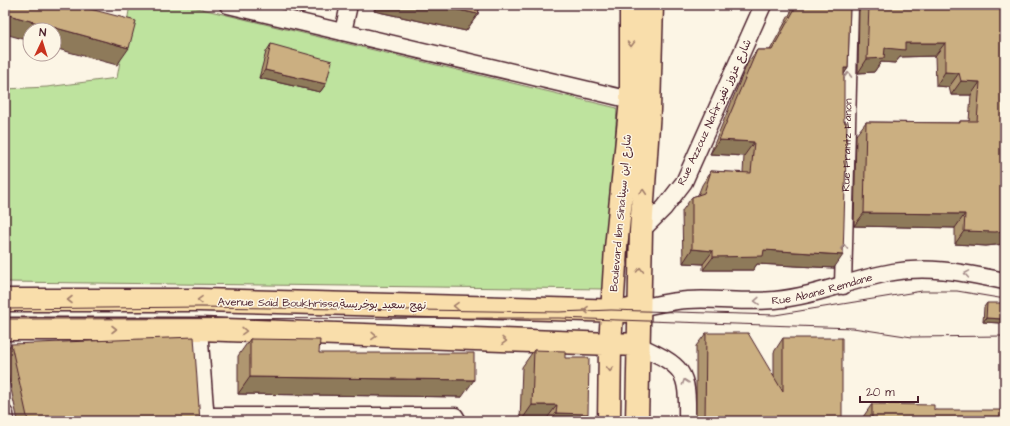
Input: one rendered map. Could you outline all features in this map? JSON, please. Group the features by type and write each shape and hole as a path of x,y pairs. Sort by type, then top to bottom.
{"main road":[{"name":"Boulevard Ibn Sina:شارع ابن سينا","path":"631,5 640,105 641,231 638,421"},
{"name":"Boulevard Ibn Sina:شارع ابن سينا","path":"609,421 611,310 616,248 640,105 652,5"},
{"name":"Avenue Saïd Boukhrissa;نهج سعيد بوخريسة","path":"5,300 200,300 611,310 639,308"},
{"path":"5,329 199,329 638,345"}],"street":[{"path":"228,5 640,105"},
{"path":"343,32 349,5"},
{"name":"Rue Azzouz Nafir;شارع عزوز نفير","path":"641,231 664,208 684,182 763,5"},
{"name":"Rue Frantz Fanon","path":"843,286 850,5"},
{"name":"Rue Abane Remdane","path":"639,308 688,300 774,300 809,295 878,275 918,270 947,271 1005,281"},
{"path":"199,329 206,418 455,416 458,421"},
{"path":"638,345 668,359 677,367 684,377 688,388 687,421"},
{"path":"5,414 6,421"}],"green space":[{"path":"130,5 185,5 617,108 606,289 5,282 5,89 47,87 117,78"}],"building":[{"path":"5,5 75,5 136,21 129,48 62,30 62,22 34,22 5,14"},
{"path":"435,5 480,5 478,14"},
{"path":"797,5 850,5 848,68 844,68 844,122 847,122 843,255 764,250 763,256 713,257 713,251 692,249 692,197 704,193 711,171 751,173 754,142 719,140 757,50 772,50"},
{"path":"869,5 1005,5 1005,231 964,231 965,214 864,213 866,122 960,123 960,121 977,121 980,82 961,81 959,73 945,72 945,43 905,43 905,50 885,48 884,58 867,59"},
{"path":"271,44 332,61 326,84 265,70"},
{"path":"987,303 1003,303 1003,319 986,318"},
{"path":"706,333 748,333 783,392 783,338 842,338 842,421 705,421"},
{"path":"194,337 200,421 28,421 11,344"},
{"path":"250,339 320,340 319,353 474,353 474,380 250,377"},
{"path":"534,350 565,351 565,358 589,358 588,414 556,413 557,405 532,405"},
{"path":"872,404 934,405 934,410 1005,410 1005,421 872,421"}],"tram line":[{"path":"5,309 200,307 559,312 611,310 775,315 922,291 957,291 1005,299"},
{"path":"5,319 559,318 853,328 912,337 1005,336"}]}
